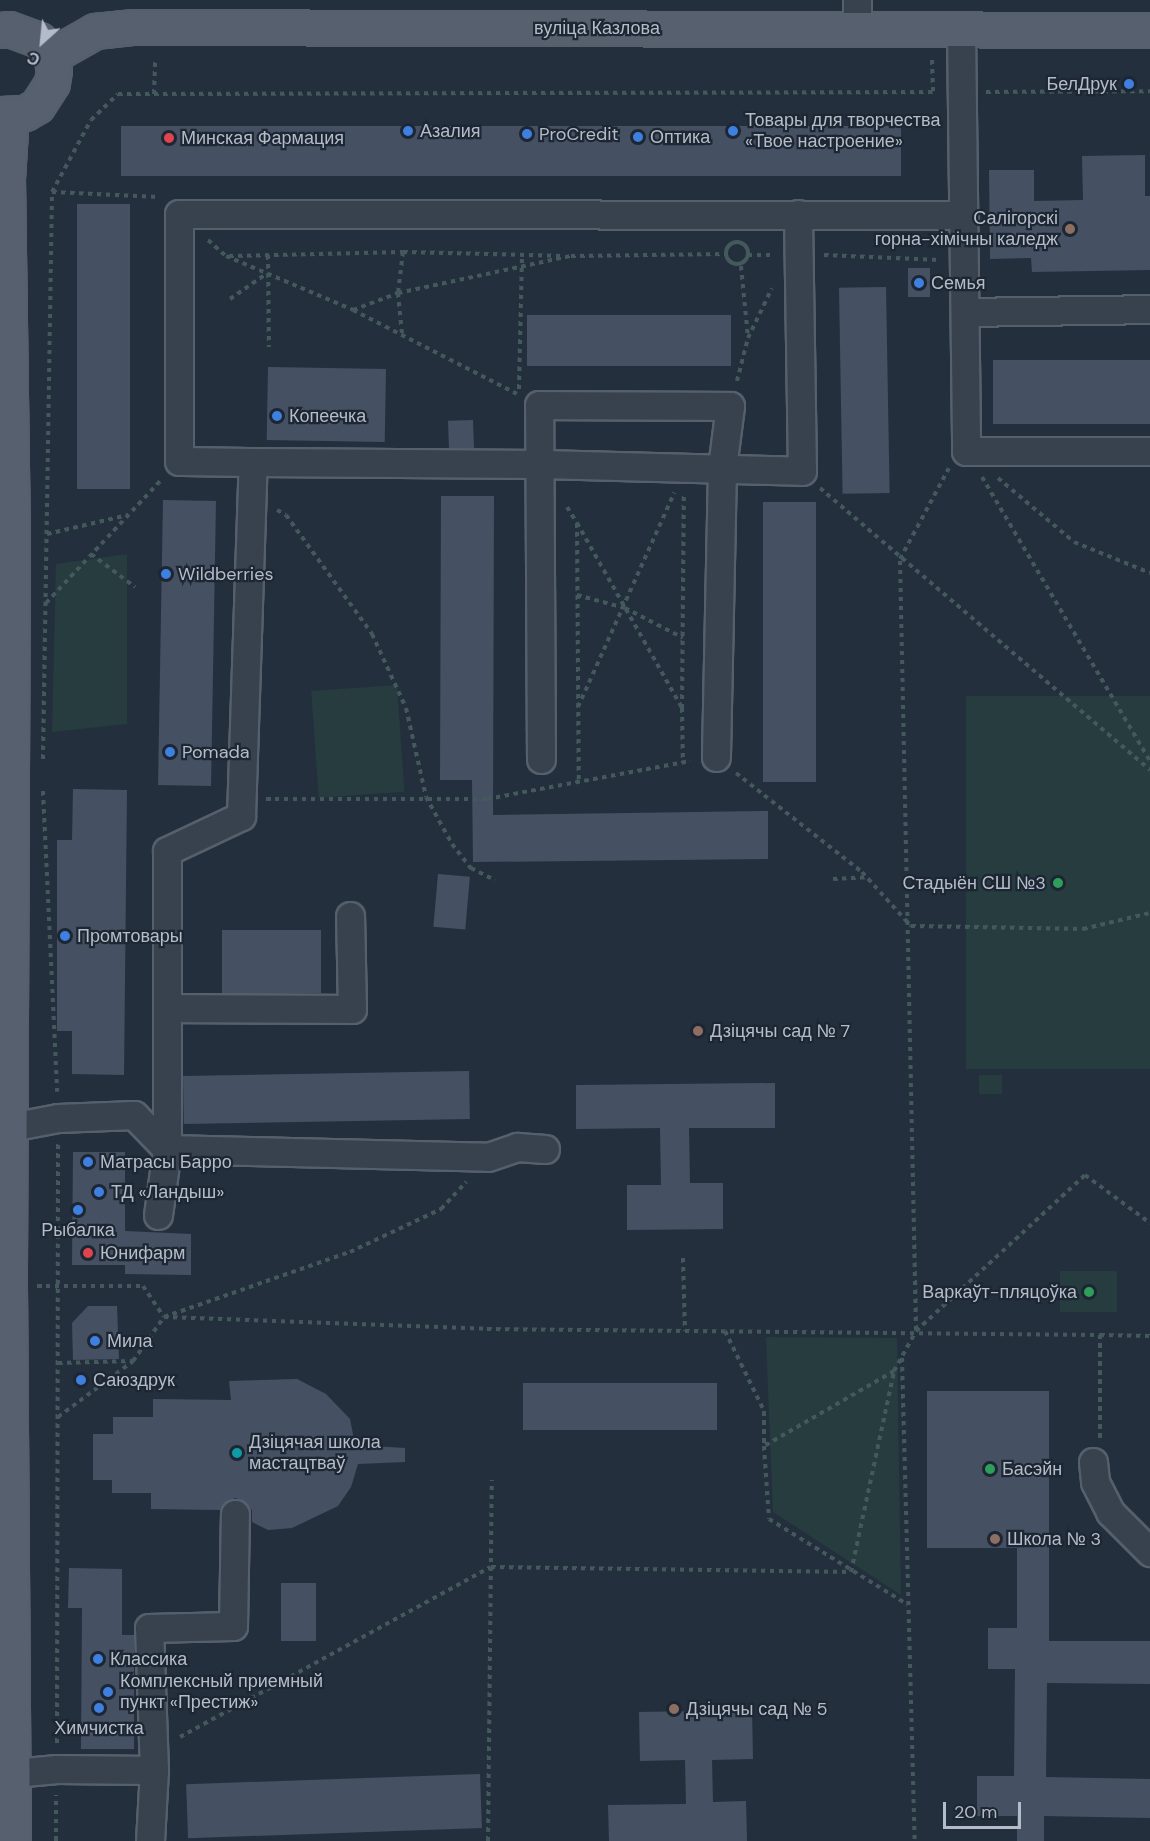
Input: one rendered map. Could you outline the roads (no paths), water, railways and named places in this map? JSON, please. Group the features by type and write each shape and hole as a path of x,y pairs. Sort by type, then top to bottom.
{"main road":[{"name":"вуліца Казлова","path":"51,56 94,31 134,27 857,14 961,29 1150,30"},
{"path":"0,30 9,29 39,40 51,56 54,70 46,96 25,113 5,115 3,180 6,525 4,1231 6,1661 14,1773 13,1841"}],"lane":[{"path":"961,29 966,451 1150,451"},
{"path":"798,214 802,471 542,464 179,461 179,214 798,214 964,216"},
{"path":"965,312 1150,309"},
{"path":"541,759 542,464 538,405 730,406 722,468 716,757"},
{"path":"158,1215 167,1149 167,851 241,816 253,462"},
{"path":"167,1008 352,1009 350,916"},
{"path":"6,1127 58,1118 134,1115 167,1149 488,1158 517,1147 544,1149"},
{"path":"1093,1462 1095,1482 1110,1512 1150,1552"},
{"path":"150,1841 153,1761 149,1628 233,1626 235,1514"},
{"path":"14,1773 153,1761"}],"place":[{"name":"БелДрук","path":"1129,84"},
{"name":"Азалия","path":"408,131"},
{"name":"Товары для творчества «Твое настроение»","path":"733,131"},
{"name":"ProCredit","path":"527,134"},
{"name":"Оптика","path":"638,137"},
{"name":"Минская Фармация","path":"169,138"},
{"name":"Салігорскі горна-хімічны каледж","path":"1070,229"},
{"name":"Семья","path":"919,283"},
{"name":"Копеечка","path":"277,416"},
{"name":"Wildberries","path":"166,574"},
{"name":"Pomada","path":"170,752"},
{"name":"Стадыён СШ №3","path":"1058,883"},
{"name":"Промтовары","path":"65,936"},
{"name":"Дзіцячы сад № 7","path":"698,1031"},
{"name":"Матрасы Барро","path":"88,1162"},
{"name":"ТД «Ландыш»","path":"99,1192"},
{"name":"Рыбалка","path":"78,1210"},
{"name":"Юнифарм","path":"88,1253"},
{"name":"Варкаўт-пляцоўка","path":"1089,1292"},
{"name":"Мила","path":"95,1341"},
{"name":"Саюздрук","path":"81,1380"},
{"name":"Дзіцячая школа мастацтваў","path":"237,1453"},
{"name":"Басэйн","path":"990,1469"},
{"name":"Школа № 3","path":"995,1539"},
{"name":"Классика","path":"98,1659"},
{"name":"Комплексный приемный пункт «Престиж»","path":"108,1692"},
{"name":"Химчистка","path":"99,1708"},
{"name":"Дзіцячы сад № 5","path":"674,1709"}]}
